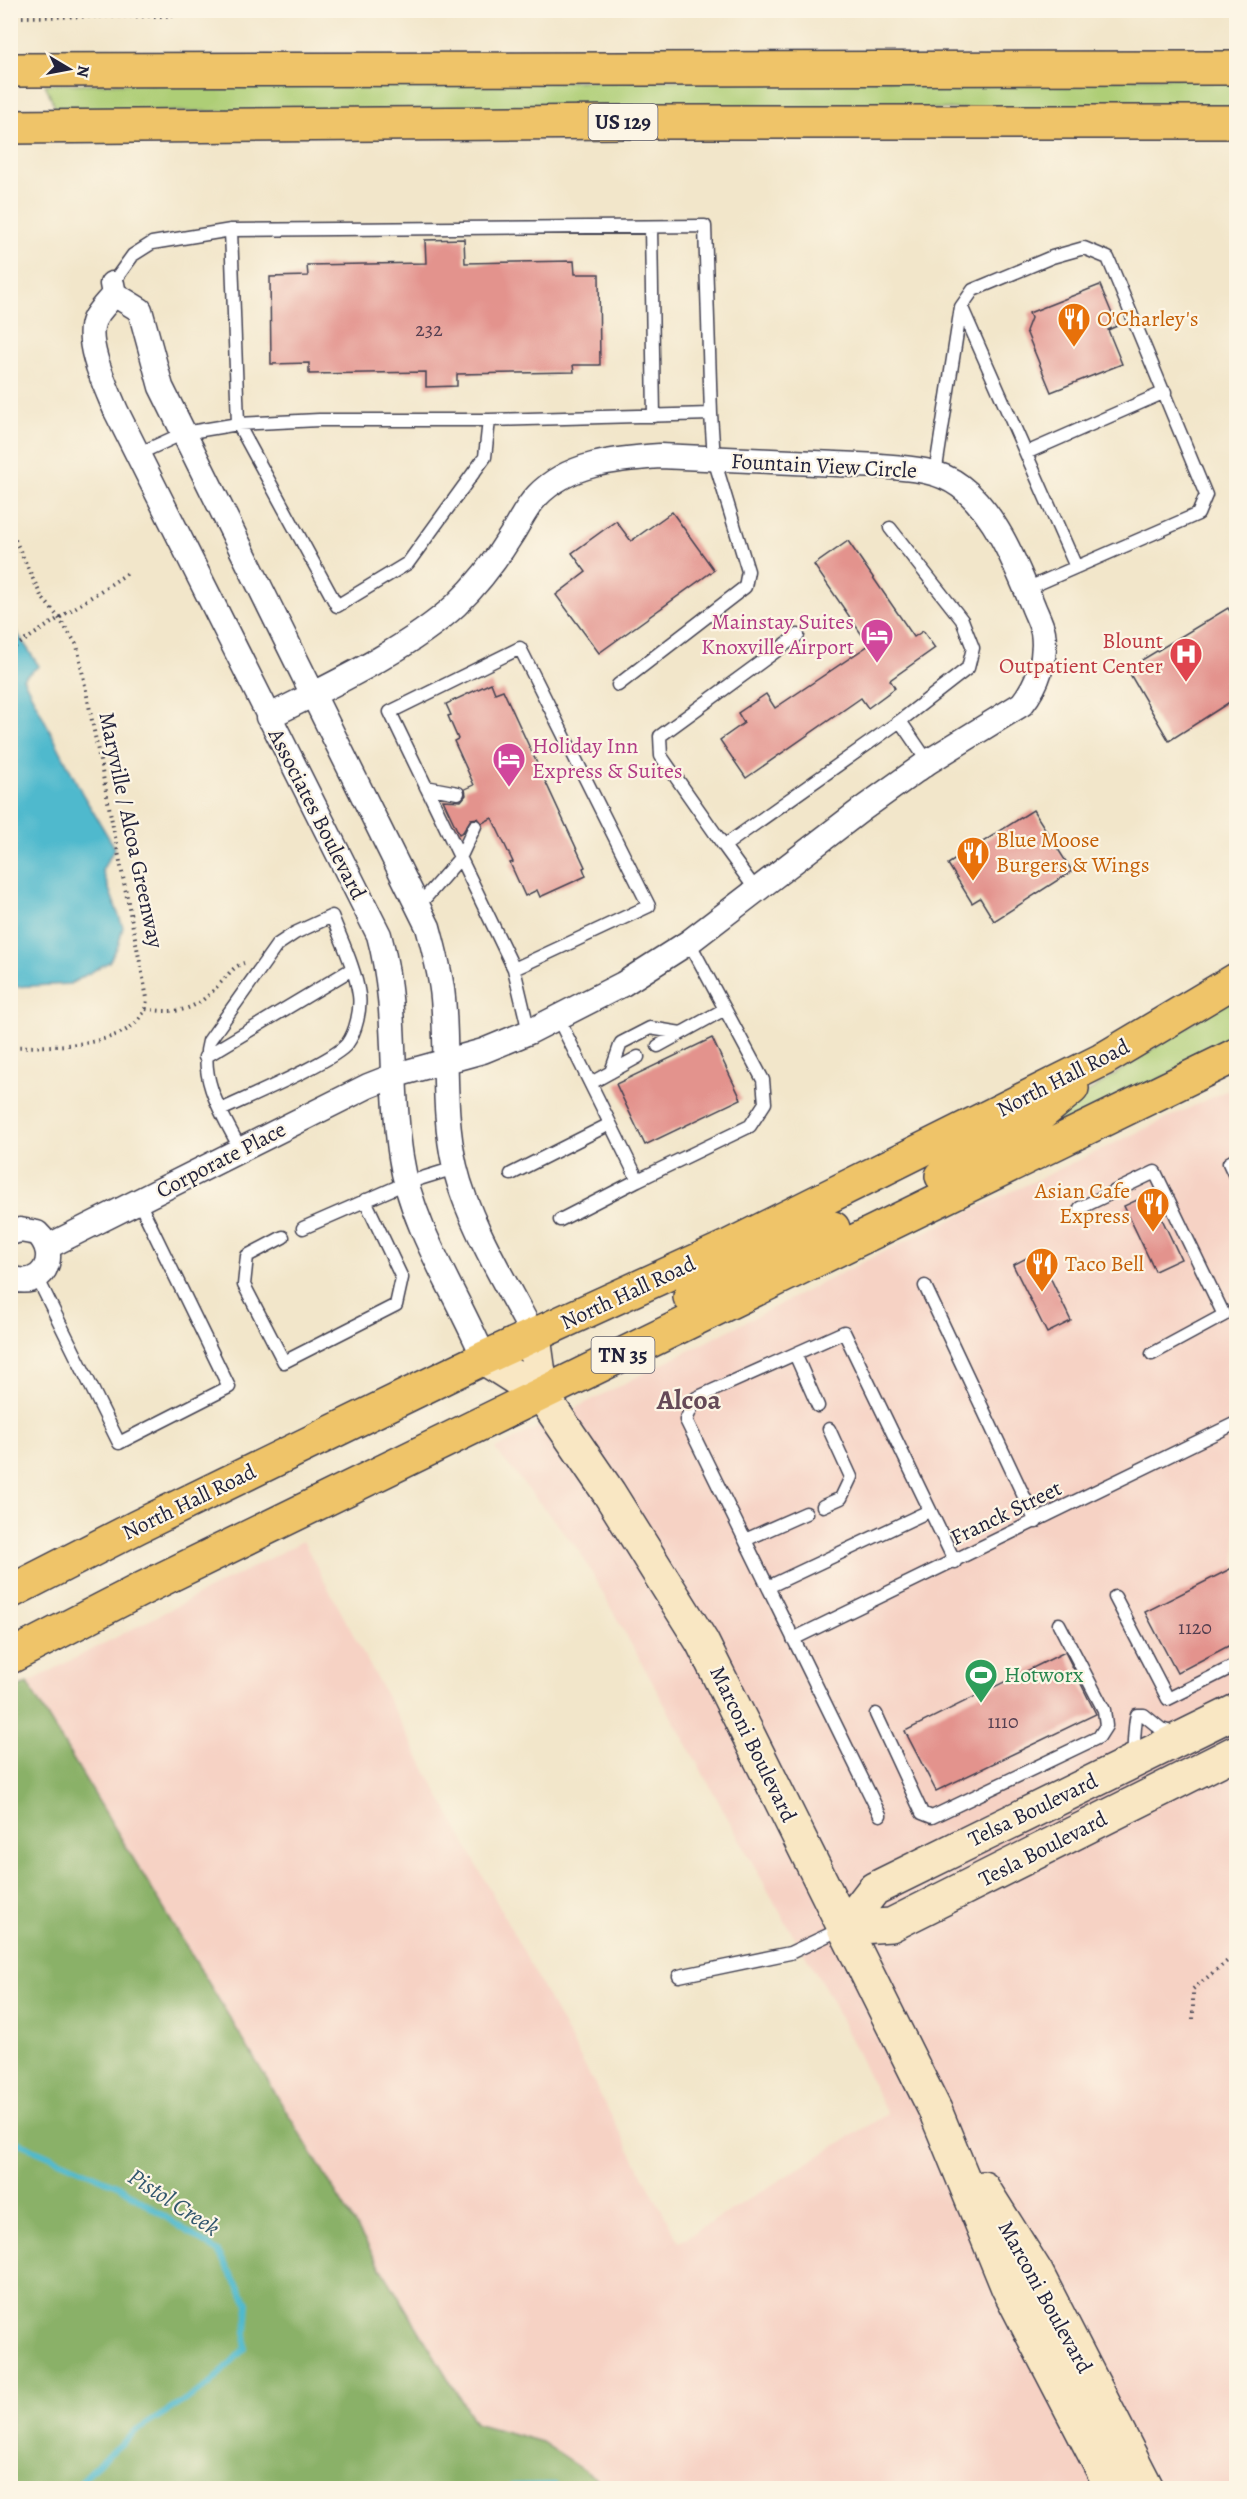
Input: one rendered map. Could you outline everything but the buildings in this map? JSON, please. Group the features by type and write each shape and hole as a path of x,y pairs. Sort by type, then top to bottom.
{"main road":[{"path":"10,70 1236,68"},
{"path":"1190,121 1236,135"},
{"name":"US 129","path":"10,127 1236,122"},
{"name":"North Hall Road","path":"10,1592 137,1527 484,1358 729,1246 1102,1060 1236,980"},
{"name":"TN 35","path":"10,1657 142,1588 1236,1055"},
{"path":"542,1395 548,1378 577,1353 965,1164 1024,1128 1055,1105 1102,1060"},
{"name":"Marconi Boulevard","path":"534,1337 542,1395"},
{"name":"Marconi Boulevard","path":"484,1358 542,1395 609,1493 702,1642 934,2110 1008,2288 1112,2488"},
{"name":"Telsa Boulevard","path":"844,1928 874,1889 1236,1711"},
{"name":"Tesla Boulevard","path":"844,1928 891,1925 1236,1752"},
{"name":"Marconi Boulevard","path":"934,2110 1036,2272 1147,2488"}],"street":[{"path":"113,289 140,310 161,387 428,927 443,998 449,1128 455,1168 473,1217 534,1337"},
{"name":"Associates Boulevard","path":"113,289 94,320 92,334 98,366 116,411 379,935 390,992 401,1157 406,1183 422,1227 484,1358"},
{"name":"Fountain View Circle","path":"268,717 314,694 418,634 455,606 484,575 536,497 566,474 593,465 630,458 660,456 880,466 914,469 935,474 959,485 995,527 1026,589 1043,630 1044,649 1040,670 1032,691 1022,704 928,762 689,942 623,984 530,1032 483,1051 396,1074"},
{"name":"Corporate Place","path":"47,1247 396,1074"},
{"path":"10,1233 20,1230 37,1233 47,1247 48,1264 37,1277 21,1281 10,1277"}],"lane":[{"path":"113,289 133,255 152,243 231,230 705,226 714,459 748,571 745,586 618,685"},
{"path":"651,227 654,416"},
{"path":"231,230 238,424 338,606 408,563 485,457 489,420"},
{"path":"935,474 961,307 973,290 1052,256 1084,248 1108,258 1206,495 1198,514 1026,589"},
{"path":"961,307 1076,567"},
{"path":"1026,453 1165,392"},
{"path":"138,453 184,432 238,424 319,420 489,420 711,414"},
{"path":"724,846 900,721 968,668 973,648 962,620 890,528"},
{"path":"756,890 661,756 660,736 798,634"},
{"path":"514,969 649,906 520,648 390,711 514,969 530,1032"},
{"path":"900,721 928,762"},
{"path":"426,787 458,793"},
{"path":"419,905 460,858 475,826"},
{"path":"221,1110 330,1057 347,1044 356,1024 359,997 352,969 332,916 295,933 277,945 209,1041 205,1057 212,1090 221,1110 241,1150"},
{"path":"561,1220 750,1126 765,1103 763,1080 689,942"},
{"path":"205,1057 352,969"},
{"path":"658,1046 725,1009"},
{"path":"558,1018 638,1180"},
{"path":"611,1072 621,1043 650,1028 681,1033"},
{"path":"591,1083 638,1057"},
{"path":"511,1174 610,1124"},
{"path":"1236,1159 1229,1163 1236,1178"},
{"path":"303,1228 406,1183 455,1168"},
{"path":"1080,1209 1155,1172 1224,1315 1152,1354"},
{"path":"283,1236 247,1256 244,1285 284,1362 396,1305 402,1278 365,1200"},
{"path":"37,1277 119,1443 229,1387 138,1202"},
{"path":"925,1286 1036,1522"},
{"path":"880,1815 686,1420 696,1398 844,1332 955,1562"},
{"path":"795,1354 818,1406"},
{"name":"Franck Street","path":"793,1639 1236,1423"},
{"path":"823,1506 840,1498 850,1478 829,1429"},
{"path":"768,1587 929,1511"},
{"path":"745,1540 806,1513"},
{"path":"1115,1597 1168,1699 1236,1665"},
{"path":"876,1714 922,1813 932,1817 1099,1737 1106,1726 1104,1710 1059,1624"},
{"path":"680,1976 790,1953 844,1928"}],"path":[{"path":"10,17 163,16 247,10"},
{"name":"Maryville / Alcoa Greenway","path":"10,529 41,596 77,645 143,971 146,1010"},
{"path":"10,650 128,573"},
{"path":"10,1047 55,1046 108,1038 132,1029 146,1010 165,1012 188,1010 205,998 239,965 245,963 259,969"},
{"path":"1193,2019 1193,1989 1236,1954"}],"shaded area":[{"path":"1236,1086 1236,2488 605,2488 594,2477 542,2442 475,2423 27,1683 303,1541 679,2242 887,2114 827,1991 782,1916 580,1552 495,1449 885,1251"}],"green space":[{"path":"1236,77 1236,108 57,112 45,84"},
{"path":"1236,994 1236,1042 968,1172"},
{"path":"27,1683 475,2423 542,2442 594,2477 605,2488 11,2488 10,1693"}],"water":[{"path":"10,622 39,666 23,678 83,795 115,848 102,870 123,927 118,946 109,962 70,984 11,987"}],"waterway":[{"name":"Pistol Creek","path":"10,2139 119,2186 218,2252 248,2303 245,2348 209,2385 136,2431 88,2473 77,2488"},
{"name":"Pistol Creek","path":"508,2488 555,2485 560,2488"}],"place":[{"name":"O'Charley's","path":"1074,348"},
{"name":"Mainstay Suites Knoxville Airport","path":"877,664"},
{"name":"Blount Outpatient Center","path":"1186,683"},
{"name":"Holiday Inn Express & Suites","path":"509,788"},
{"name":"Blue Moose Burgers & Wings","path":"973,882"},
{"name":"Asian Cafe Express","path":"1153,1233"},
{"name":"Taco Bell","path":"1042,1293"},
{"name":"Hotworx","path":"981,1704"}],"district":[{"name":"Alcoa","path":"689,1400"}]}
